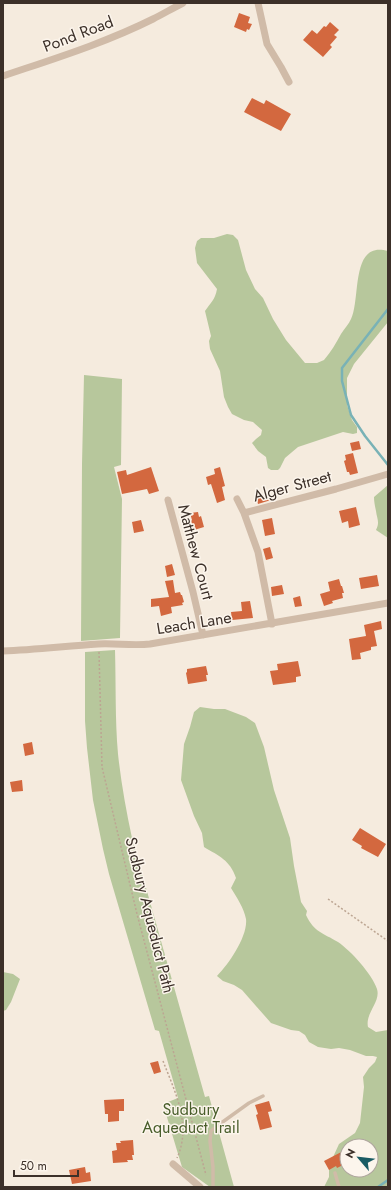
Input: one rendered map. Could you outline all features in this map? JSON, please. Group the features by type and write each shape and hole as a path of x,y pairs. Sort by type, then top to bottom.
{"street":[{"name":"Pond Road","path":"3,76 104,40 152,20 183,3"},
{"path":"258,3 267,44 289,82"},
{"name":"Alger Street","path":"272,624 258,552 244,513 388,474"},
{"path":"237,499 244,513"},
{"name":"Matthew Court","path":"168,500 203,635"},
{"name":"Leach Lane","path":"3,651 98,644 143,645 388,604"},
{"path":"173,1164 200,1187"}],"lane":[{"path":"212,1187 214,1182 210,1141 211,1132 213,1129 249,1104 263,1096"},
{"path":"335,1173 339,1187"}],"path":[{"name":"Sudbury Aqueduct Path","path":"98,644 102,767 137,914 207,1179"},
{"path":"328,899 388,940"},
{"path":"163,1061 179,1104 183,1126 182,1145 173,1164"}],"green space":[{"path":"227,234 233,235 238,240 246,270 255,289 263,298 273,319 286,340 305,363 317,363 324,360 350,321 354,310 362,262 368,254 376,250 388,251 388,322 354,364 347,378 347,405 352,420 357,427 357,433 353,434 343,432 298,447 285,458 278,470 271,470 268,468 266,457 258,451 252,443 261,435 262,430 253,422 244,420 232,414 228,407 224,397 220,371 210,349 209,341 211,336 205,311 214,298 217,289 197,263 195,248 197,241 201,238 214,238"},
{"path":"84,375 122,379 121,465 114,467 122,499 120,638 81,641 82,464"},
{"path":"388,485 388,538 376,530 378,523 374,497"},
{"name":"Sudbury Aqueduct Trail","path":"115,650 118,754 132,838 205,1097 209,1096 234,1187 210,1187 182,1167 163,1104 178,1098 159,1031 155,1030 103,849 93,800 87,748 85,721 85,652"},
{"path":"200,707 225,709 246,717 255,723 264,747 274,790 290,838 301,902 307,911 306,915 316,929 338,942 355,957 371,977 377,989 378,994 369,1017 368,1027 376,1032 388,1030 388,1187 324,1187 329,1177 329,1166 339,1144 339,1178 379,1178 379,1138 348,1138 355,1133 360,1123 364,1087 363,1077 375,1062 377,1057 366,1056 350,1050 339,1048 331,1049 318,1047 309,1042 305,1035 299,1031 291,1030 271,1023 242,990 223,981 217,976 237,949 244,933 246,919 242,907 231,888 236,878 234,872 223,859 204,847 202,833 181,780 184,744 194,712"},
{"path":"3,972 13,974 20,979 11,1002 6,1010 3,1011"}],"building":[{"path":"239,13 250,17 248,23 252,24 246,32 234,27"},
{"path":"330,22 339,30 334,35 337,37 330,45 332,47 323,57 303,40 312,30 317,34"},
{"path":"252,98 264,104 266,100 291,114 281,131 244,112"},
{"path":"359,441 361,449 352,451 350,443"},
{"path":"353,453 358,473 350,475 349,472 347,472 344,461 346,460 345,455"},
{"path":"151,467 159,491 149,494 147,489 122,494 117,472 126,470 127,475"},
{"path":"220,467 225,486 222,487 225,500 217,503 211,484 208,485 206,477 215,474 214,469"},
{"path":"269,494 271,500 258,504 256,497"},
{"path":"356,507 360,525 349,528 348,521 342,523 339,511"},
{"path":"198,512 199,517 201,516 204,527 194,530 190,513"},
{"path":"272,518 275,534 265,536 262,520"},
{"path":"141,520 144,531 134,533 132,522"},
{"path":"270,547 273,558 266,560 263,549"},
{"path":"172,564 175,575 167,577 165,566"},
{"path":"377,575 379,586 361,589 359,578"},
{"path":"339,579 344,593 342,593 343,598 332,601 333,603 324,606 320,594 330,591 328,582"},
{"path":"173,580 175,593 180,592 182,595 184,602 182,603 183,605 171,607 172,613 161,616 159,606 151,607 151,599 169,597 165,581"},
{"path":"282,585 284,594 272,596 271,587"},
{"path":"300,596 302,606 295,607 293,598"},
{"path":"250,601 253,618 232,620 231,612 242,611 241,602"},
{"path":"381,621 382,629 374,631 377,646 371,647 371,650 360,653 361,659 352,660 349,639 366,636 364,625"},
{"path":"298,661 301,676 296,677 296,682 273,685 270,671 278,670 277,664"},
{"path":"206,666 208,675 206,675 207,681 188,684 186,673 187,669"},
{"path":"32,742 34,754 25,756 23,744"},
{"path":"22,780 23,791 12,792 10,782"},
{"path":"360,828 386,844 378,857 361,848 362,846 352,840"},
{"path":"158,1061 161,1072 154,1074 150,1063"},
{"path":"124,1099 124,1111 119,1111 119,1121 108,1122 108,1114 105,1114 104,1100"},
{"path":"269,1101 272,1111 268,1112 272,1127 260,1130 255,1105"},
{"path":"133,1140 133,1160 127,1160 128,1162 113,1163 112,1151 117,1150 116,1143 121,1143 120,1141"},
{"path":"339,1153 339,1167 337,1168 336,1166 329,1170 324,1161"},
{"path":"85,1167 86,1173 90,1172 91,1181 72,1184 69,1170"}],"waterway":[{"path":"388,309 342,368 342,381 351,415 365,436 388,465"},
{"path":"378,1187 388,1180"}]}
